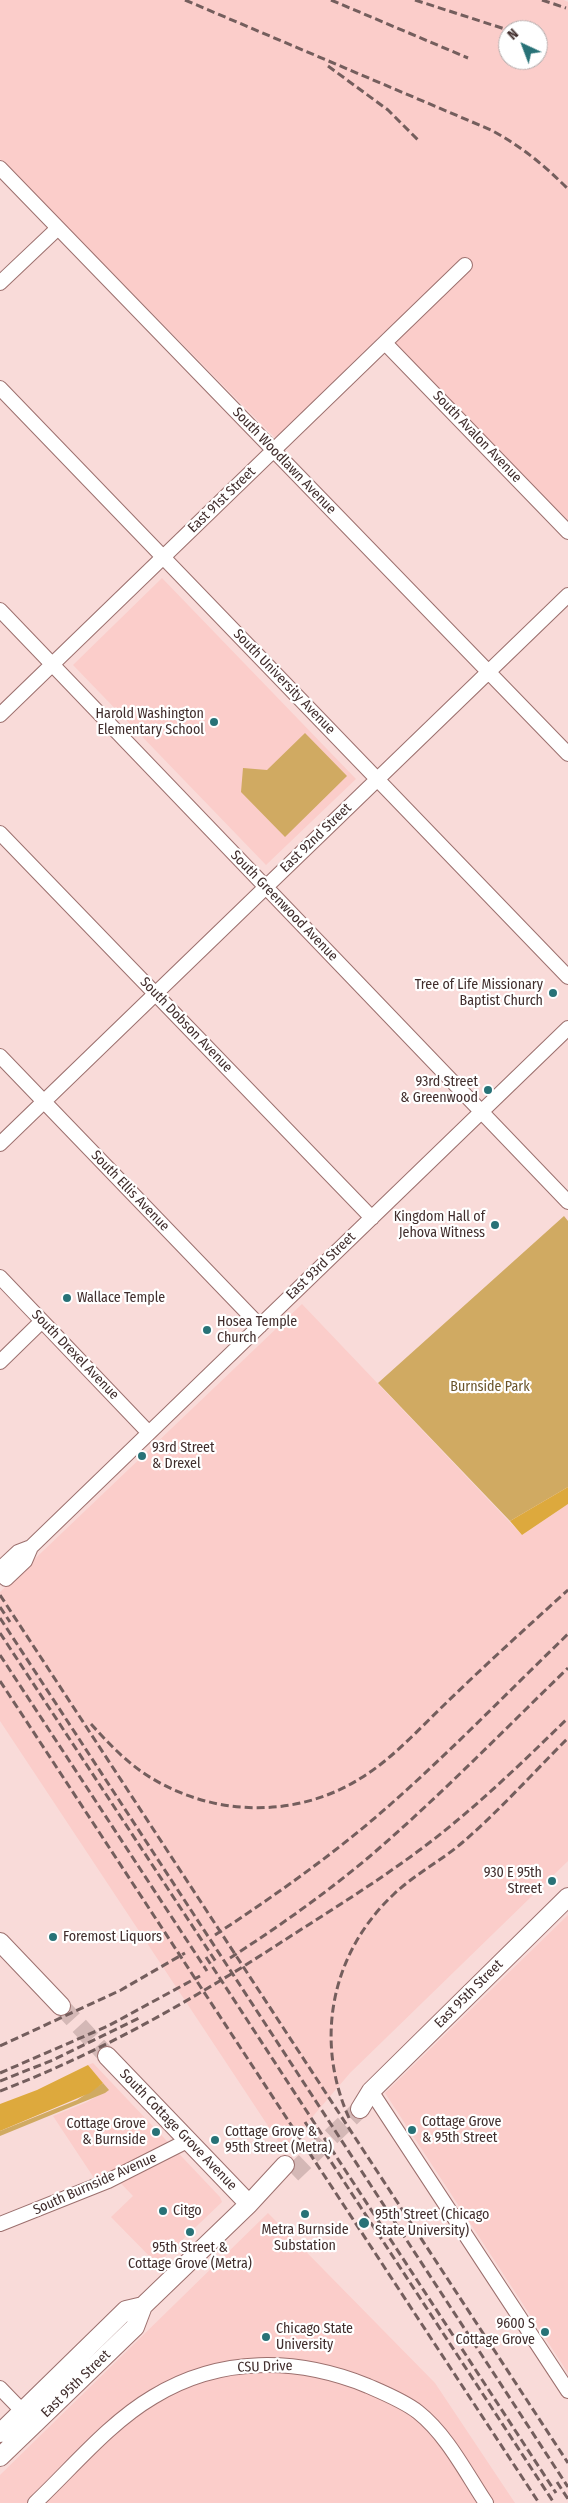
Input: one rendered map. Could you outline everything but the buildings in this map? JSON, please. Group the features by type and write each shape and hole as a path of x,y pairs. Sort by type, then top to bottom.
{"main road":[{"name":"East 95th Street","path":"357,2104 568,1897"},
{"path":"4,1952 62,2006"},
{"name":"South Cottage Grove Avenue","path":"107,2056 249,2204"},
{"name":"East 95th Street","path":"0,2457 29,2417 126,2310 143,2306 249,2204 280,2185 288,2169"},
{"name":"East 95th Street","path":"0,2433 29,2417"}],"street":[{"name":"South Woodlawn Avenue","path":"0,168 568,754"},
{"path":"0,284 58,228"},
{"name":"East 91st Street","path":"0,714 465,265"},
{"name":"South Avalon Avenue","path":"385,342 568,532"},
{"name":"South University Avenue","path":"0,388 568,977"},
{"name":"East 92nd Street","path":"0,1144 568,595"},
{"name":"South Greenwood Avenue","path":"0,610 568,1202"},
{"name":"South Dobson Avenue","path":"0,833 372,1218"},
{"name":"East 93rd Street","path":"3,1574 18,1552 31,1547 568,1028"},
{"name":"South Ellis Avenue","path":"0,1056 260,1326"},
{"name":"South Drexel Avenue","path":"0,1277 149,1433"},
{"path":"0,1362 42,1322"},
{"path":"371,2091 568,2391"},
{"name":"South Burnside Avenue","path":"0,2224 108,2181 189,2140"},
{"name":"CSU Drive","path":"35,2503 112,2430 153,2397 194,2377 238,2366 258,2364 284,2364 330,2372 378,2390 418,2412 432,2426 453,2454 486,2503"},
{"path":"0,2388 29,2417"}],"shaded area":[{"path":"0,0 564,0 568,2 568,526 384,332 275,438 0,159"},
{"name":"Harold Washington Elementary School","path":"162,578 356,779 266,865 73,665"},
{"path":"302,1304 522,1535 568,1504 568,1861 350,2073 284,2150 0,1721 0,1592"},
{"path":"568,1487 568,1504 522,1535 510,1521"},
{"path":"568,1915 568,2373 385,2093"},
{"path":"93,2063 220,2197 222,2202 157,2264 111,2217 133,2196 109,2171 94,2178 53,2116 87,2102 108,2090 88,2065"},
{"path":"88,2065 103,2083 90,2093 0,2131 0,2104 37,2090"},
{"name":"Chicago State University","path":"268,2213 435,2383 515,2503 0,2503 0,2475"}],"green space":[{"path":"305,733 347,776 285,837 241,792 243,768 267,770"},
{"name":"Burnside Park","path":"564,1216 568,1221 568,1487 510,1521 378,1383"},
{"path":"103,2083 109,2090 105,2093 0,2136 0,2131 77,2100"}],"tunnel":[{"path":"61,2006 107,2056"},
{"path":"292,2174 360,2109"}],"railway":[{"path":"185,0 491,130 532,156 568,189"},
{"path":"331,0 468,58"},
{"path":"415,0 498,27"},
{"path":"542,0 566,8"},
{"path":"328,66 388,110 420,142"},
{"path":"91,1724 128,1761 153,1779 178,1792 230,1806 257,1808 284,1806 311,1800 337,1791 361,1778 383,1762 568,1590"},
{"path":"0,1595 568,2463"},
{"path":"0,1607 10,1622"},
{"path":"0,1618 568,2487"},
{"path":"0,1633 216,1962"},
{"path":"215,1935 350,1839 437,1762 568,1634"},
{"path":"0,1655 207,1971"},
{"path":"230,1958 301,1910 395,1835 568,1668"},
{"path":"0,1681 539,2503"},
{"path":"0,2091 73,2060 143,2025 211,1987 367,1887 412,1856 454,1823 498,1785 568,1718"},
{"path":"349,2118 338,2088 332,2058 331,2028 335,1999 343,1970 355,1943 373,1917 394,1894 455,1849 477,1830 568,1738"},
{"path":"0,2046 121,1990 185,1953"},
{"path":"206,1957 556,2493"},
{"path":"0,2073 108,2026 200,1976"},
{"path":"0,2081 53,2060 139,2018"},
{"path":"305,2122 554,2503"},
{"path":"557,2482 568,2499"}],"place":[{"name":"Harold Washington Elementary School","path":"214,722"},
{"name":"Tree of Life Missionary Baptist Church","path":"553,993"},
{"name":"93rd Street & Greenwood","path":"488,1090"},
{"name":"Kingdom Hall of Jehova Witness","path":"495,1225"},
{"name":"Wallace Temple","path":"67,1298"},
{"name":"Hosea Temple Church","path":"207,1330"},
{"name":"93rd Street & Drexel","path":"142,1456"},
{"name":"930 E 95th Street","path":"552,1881"},
{"name":"Foremost Liquors","path":"53,1937"},
{"name":"Cottage Grove & 95th Street","path":"412,2130"},
{"name":"Cottage Grove & Burnside","path":"156,2132"},
{"name":"Cottage Grove & 95th Street (Metra)","path":"215,2140"},
{"name":"Citgo","path":"163,2211"},
{"name":"Metra Burnside Substation","path":"305,2214"},
{"name":"95th Street (Chicago State University)","path":"364,2223"},
{"name":"95th Street & Cottage Grove (Metra)","path":"190,2232"},
{"name":"9600 S Cottage Grove","path":"545,2332"},
{"name":"Chicago State University","path":"266,2337"}]}
